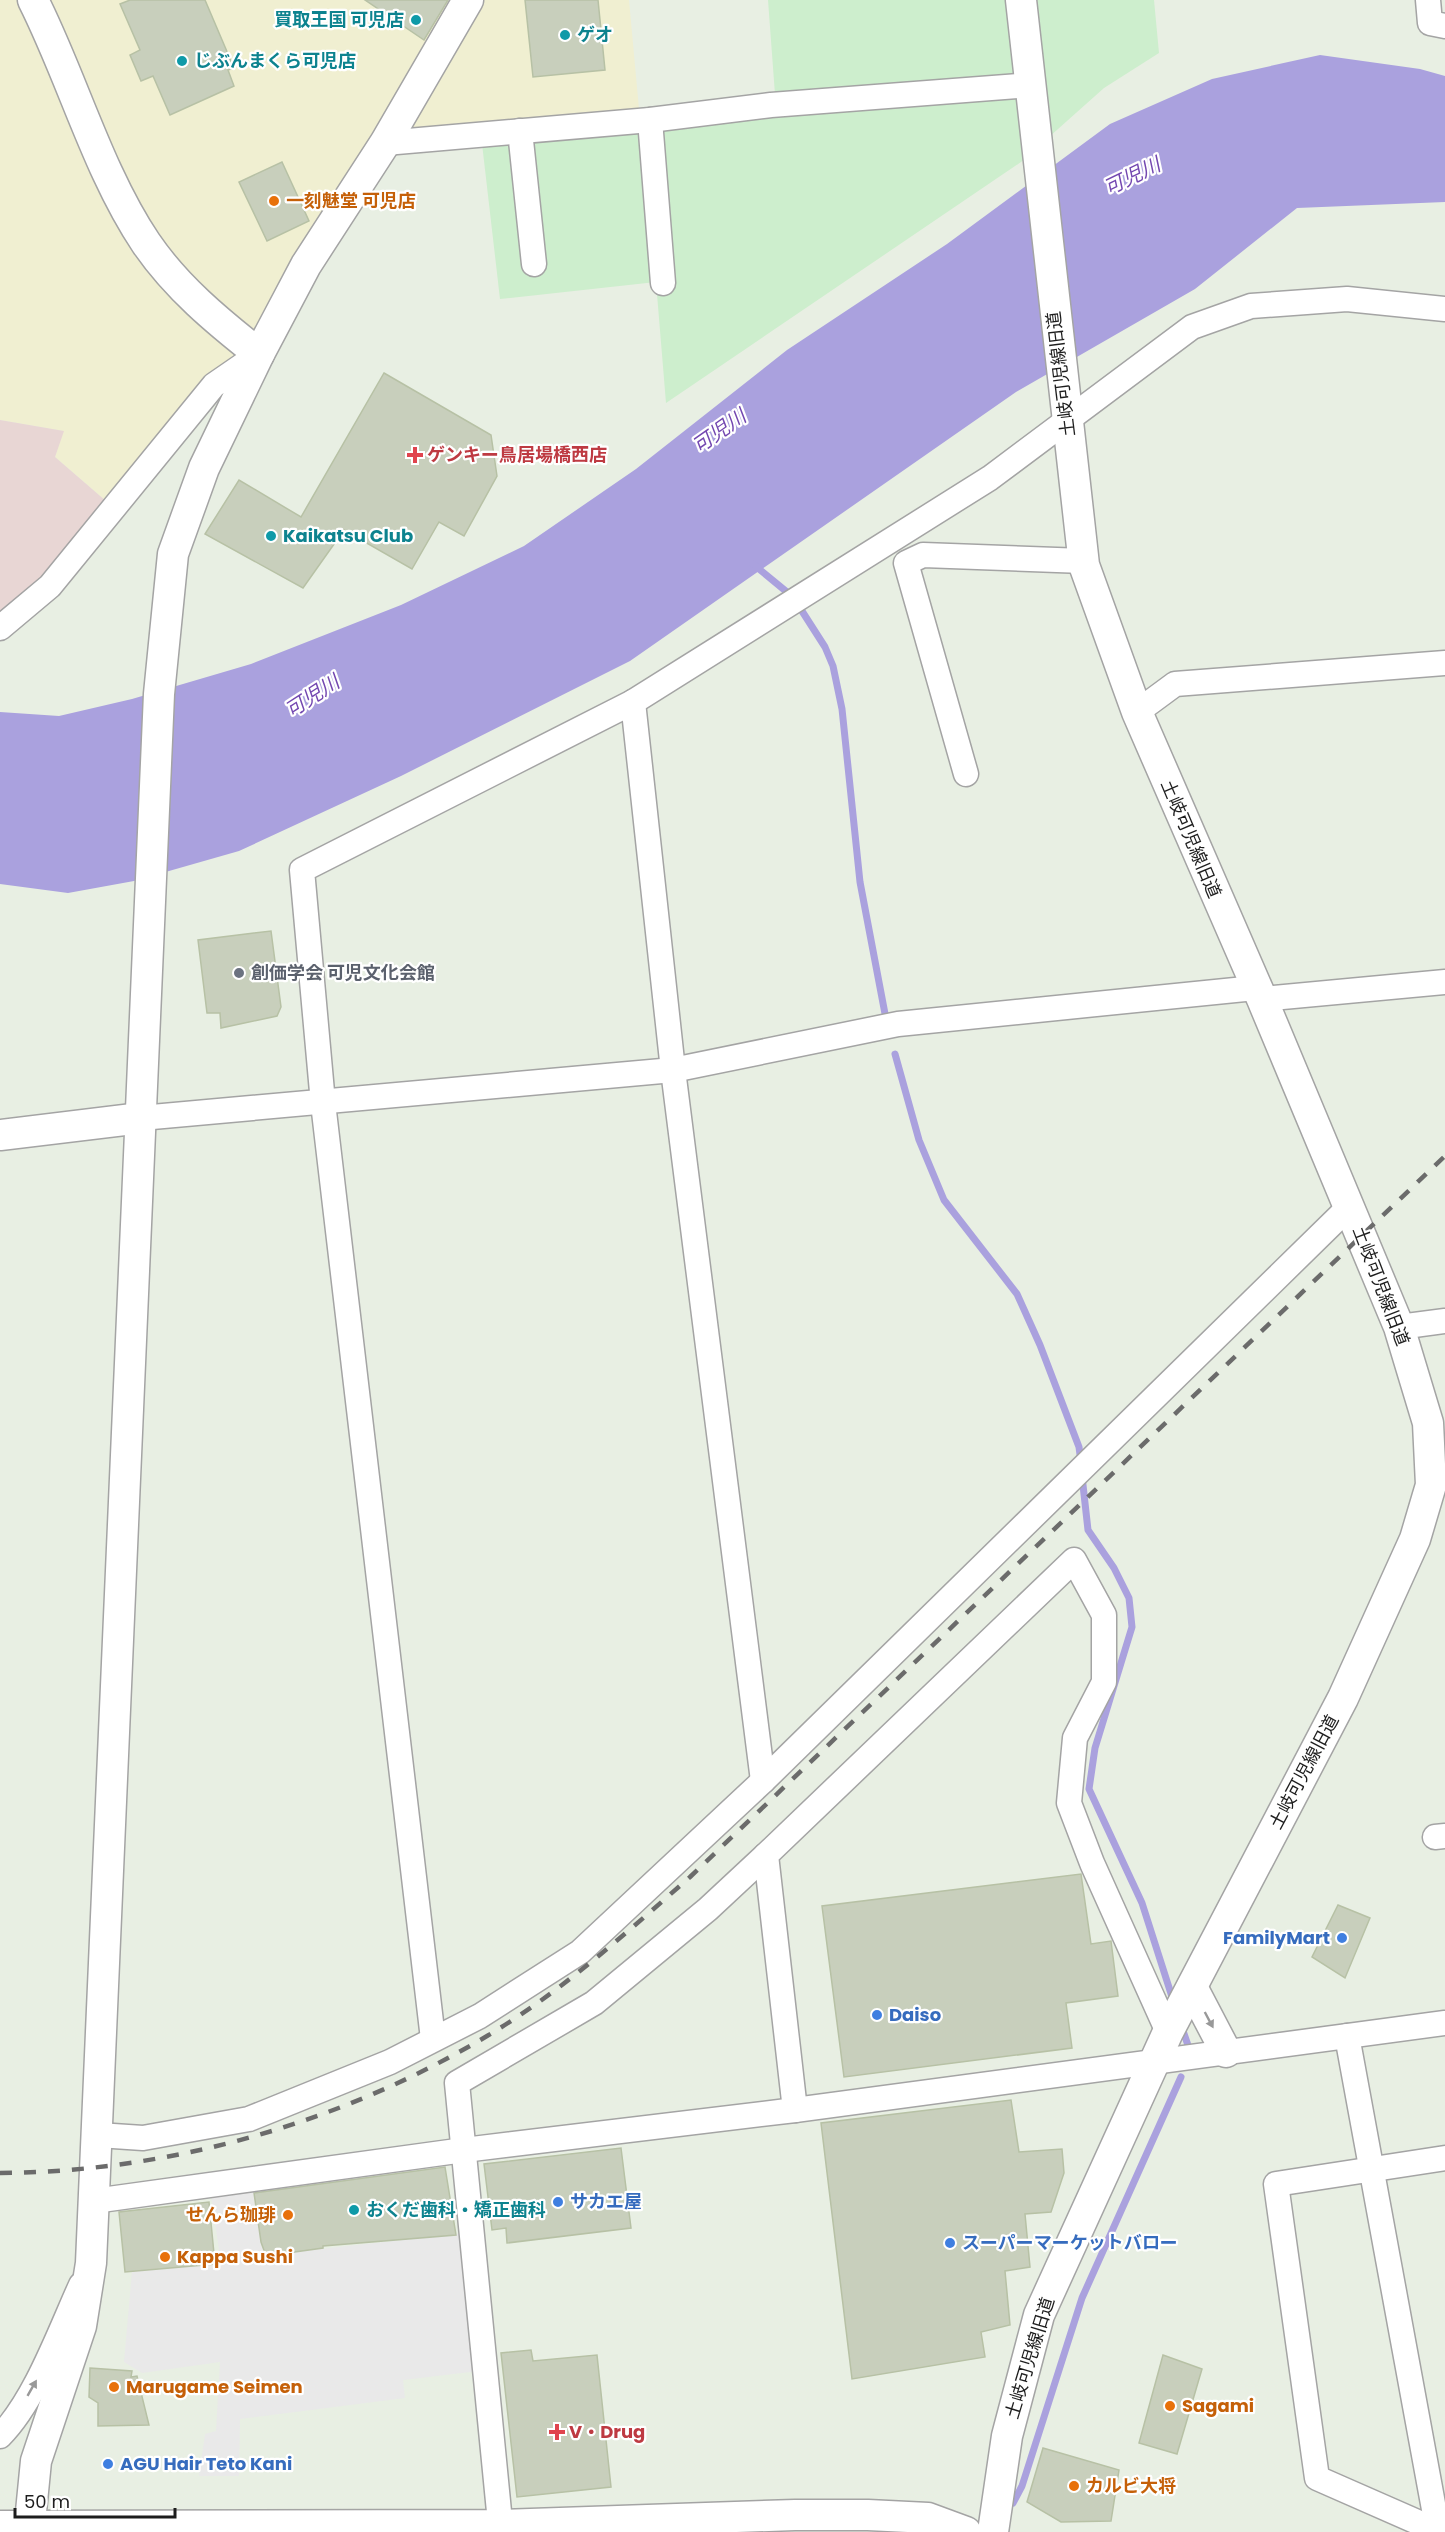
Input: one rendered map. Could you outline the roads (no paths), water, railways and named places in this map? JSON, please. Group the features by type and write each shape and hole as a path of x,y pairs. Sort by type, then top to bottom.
{"street":[{"path":"33,0 52,37 113,186 146,243 183,289 259,354"},
{"path":"29,2528 36,2461 81,2326 91,2263 159,694 173,554 204,468 259,354 306,266 385,143 468,0"},
{"name":"土岐可児線旧道","path":"993,2532 1007,2436 1039,2315 1168,2032 1343,1698 1415,1539 1431,1485 1428,1423 1399,1327 1137,712 1084,561 1062,384 1021,0"},
{"path":"1428,0 1430,23 1445,26"},
{"path":"385,143 651,120 771,105 1030,96"},
{"path":"651,120 663,283"},
{"path":"520,131 534,264"},
{"path":"433,2039 323,1103 302,870 633,702 990,478 1067,422 1147,358 1192,327 1251,306 1347,299 1445,309"},
{"path":"0,628 50,586 214,385 259,354"},
{"path":"966,774 906,563 923,555 1084,561"},
{"path":"1137,712 1176,684 1445,663"},
{"path":"633,702 673,1070 763,1781"},
{"path":"0,1135 141,1118 673,1070 898,1024 1258,993 1445,982"},
{"path":"98,2135 143,2138 249,2119 390,2062 480,2016 580,1952 763,1781 1349,1207"},
{"path":"1399,1327 1445,1321"},
{"path":"501,2528 457,2084 594,2003 708,1909 1074,1560 1104,1615 1104,1682 1075,1738 1069,1803 1092,1863 1168,2032"},
{"path":"766,1855 795,2110"},
{"path":"1189,1992 1226,2052"},
{"path":"94,2201 464,2150 795,2110 1445,2023"},
{"path":"1347,2036 1439,2532"},
{"path":"1439,2532 1317,2478 1276,2184 1445,2158"},
{"path":"0,2436 11,2425 40,2374 91,2263"},
{"path":"0,2526 29,2528 501,2528 795,2515 868,2515 928,2518 966,2532"}],"water":[{"name":"可児川","path":"1320,55 1420,69 1445,76 1445,202 1297,208 1195,289 1016,392 630,661 401,776 239,851 134,881 68,893 0,884 0,712 59,716 132,699 251,664 401,605 524,546 636,469 787,350 947,244 1110,124 1212,79"}],"waterway":[{"path":"753,564 793,597 825,647 833,666 842,709 860,882 886,1019"},
{"path":"895,1054 919,1140 944,1200 1017,1294 1040,1345 1079,1447 1081,1462"},
{"path":"1082,1476 1088,1530 1114,1568 1129,1598 1132,1627 1095,1748 1089,1789 1142,1903 1173,2000"},
{"path":"1181,2025 1191,2054"},
{"path":"1013,2503 1022,2486 1082,2298 1181,2077"}],"railway":[{"path":"0,2173 63,2170 127,2163 190,2152 252,2137 373,2094 431,2067 487,2036 541,2001 592,1961 690,1877 1445,1156"}],"place":[{"name":"買取王国 可児店","path":"416,20"},
{"name":"ゲオ","path":"565,35"},
{"name":"じぶんまくら可児店","path":"182,61"},
{"name":"一刻魅堂 可児店","path":"274,201"},
{"name":"ゲンキー鳥居場橋西店","path":"415,455"},
{"name":"Kaikatsu Club","path":"271,536"},
{"name":"創価学会 可児文化会館","path":"239,973"},
{"name":"FamilyMart","path":"1342,1938"},
{"name":"Daiso","path":"877,2015"},
{"name":"サカエ屋","path":"558,2202"},
{"name":"おくだ歯科・矯正歯科","path":"354,2210"},
{"name":"せんら珈琲","path":"288,2215"},
{"name":"スーパーマーケットバロー","path":"950,2243"},
{"name":"Kappa Sushi","path":"165,2257"},
{"name":"Marugame Seimen","path":"114,2387"},
{"name":"Sagami","path":"1170,2406"},
{"name":"V・Drug","path":"557,2432"},
{"name":"AGU Hair Teto Kani","path":"108,2464"},
{"name":"カルビ大将","path":"1074,2486"}]}
